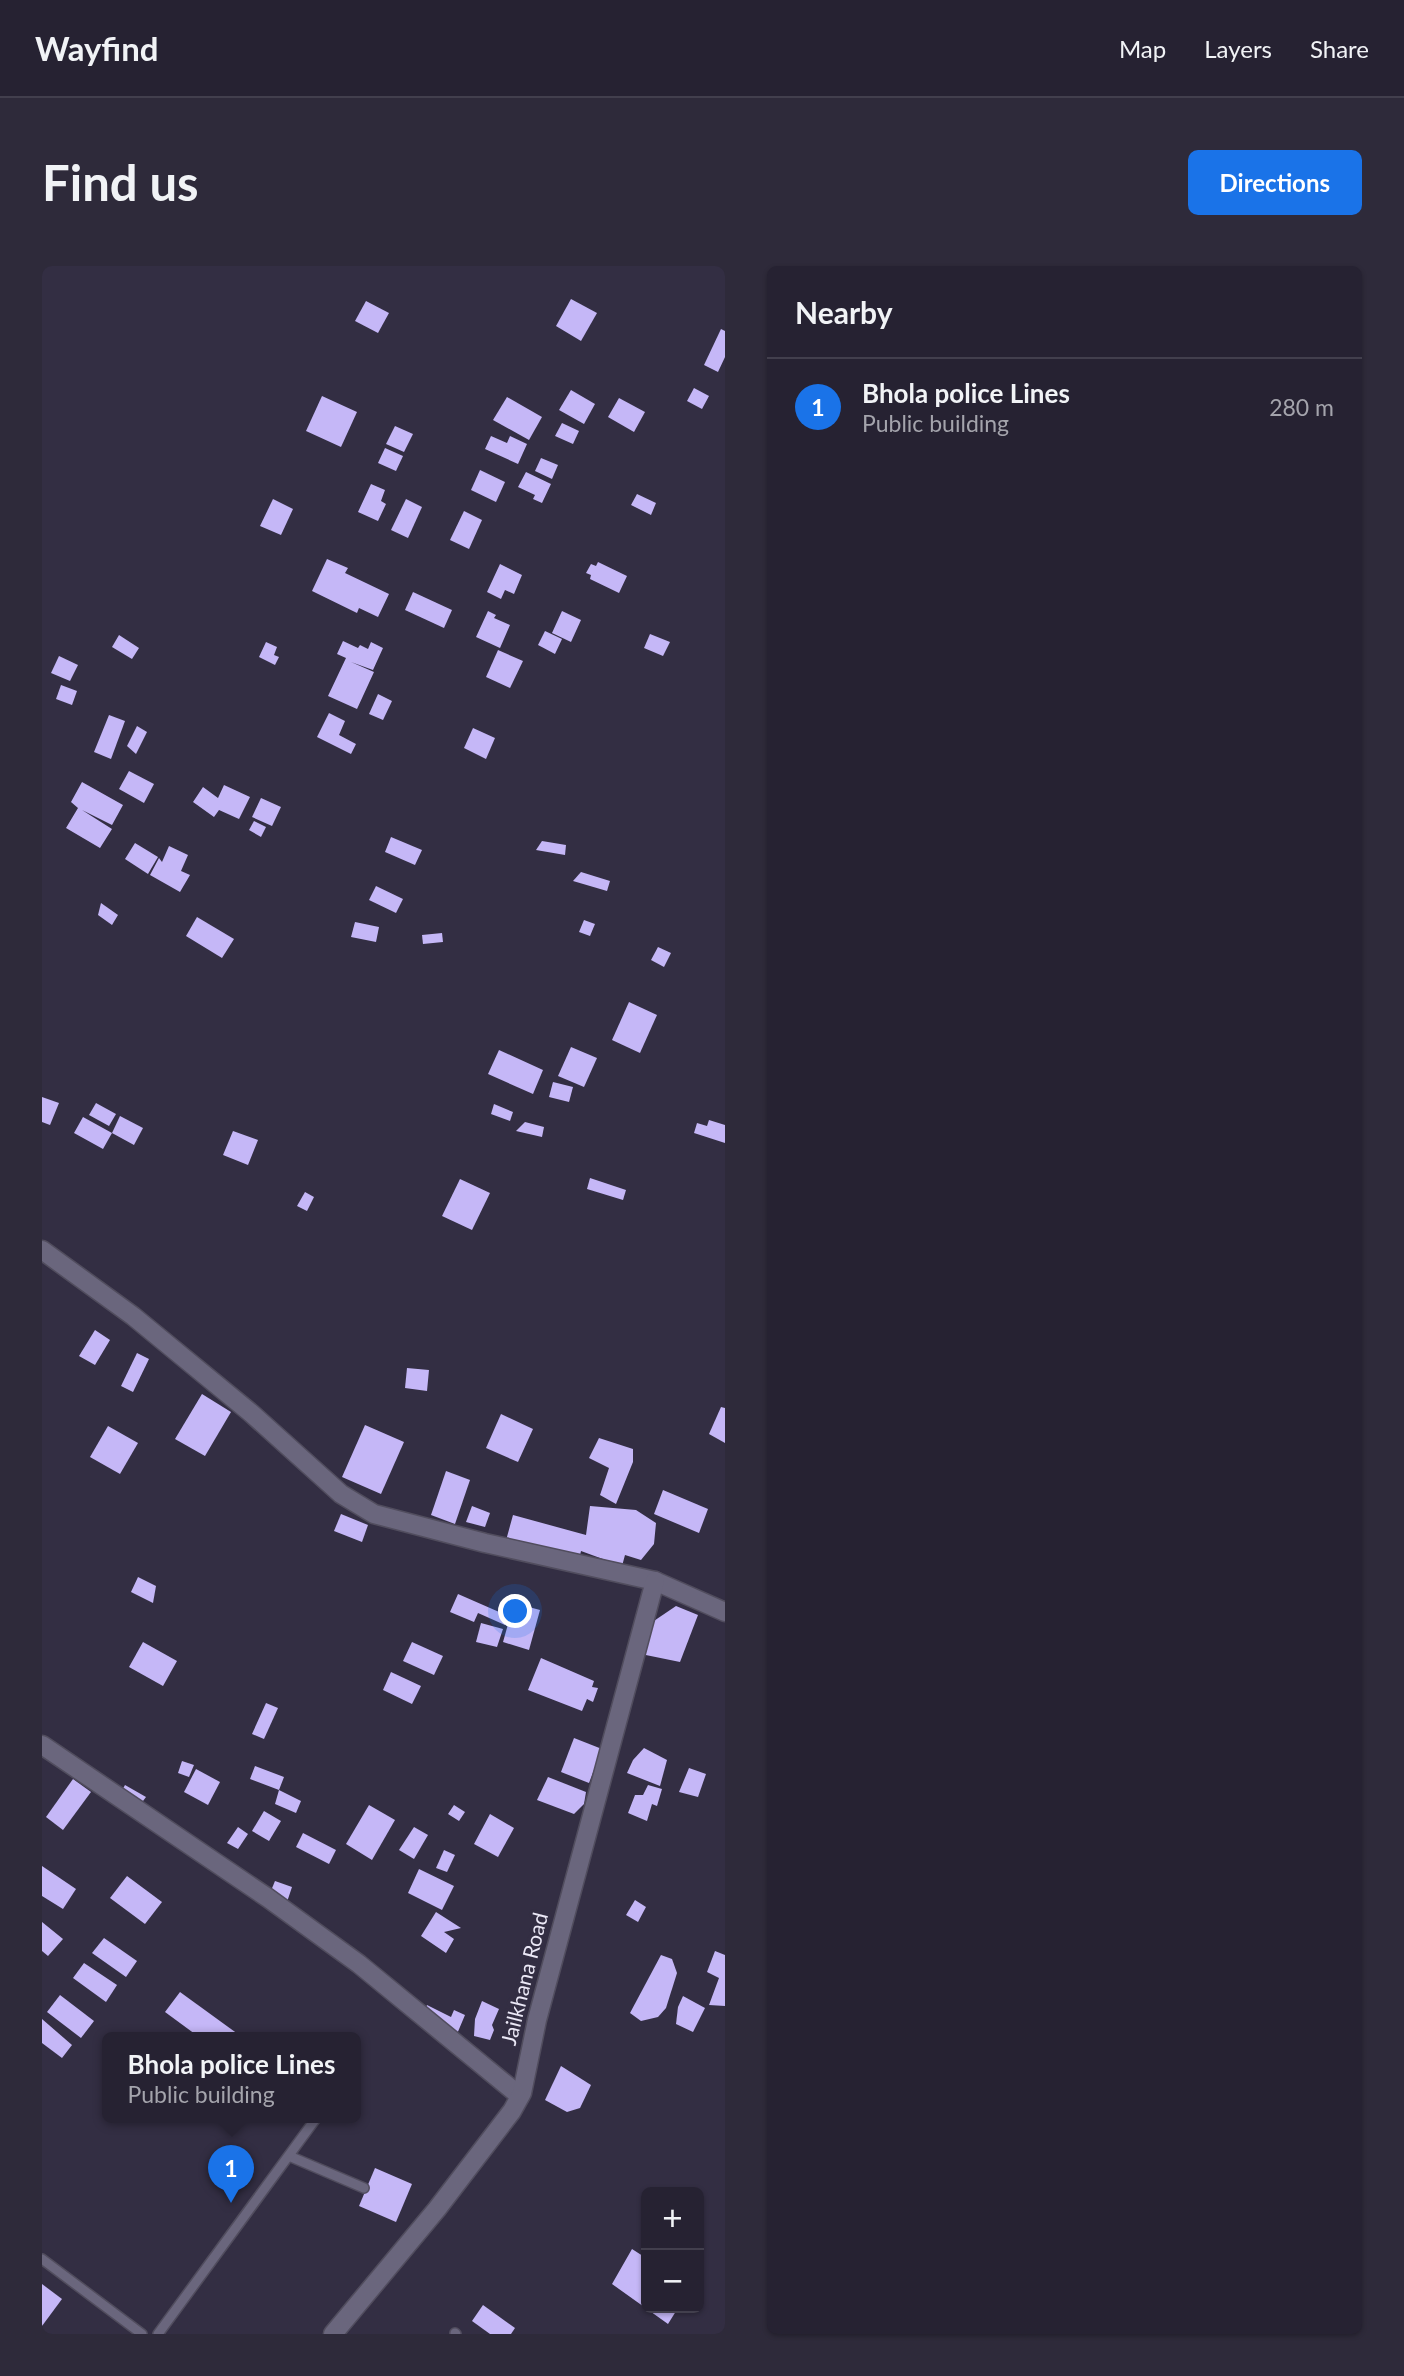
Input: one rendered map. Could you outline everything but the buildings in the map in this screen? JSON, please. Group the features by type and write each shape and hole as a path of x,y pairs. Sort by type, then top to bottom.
{"street":[{"path":"42,1250 134,1316 251,1413 341,1494 374,1514 485,1544 655,1581 725,1612"},
{"name":"Jailkhana Road","path":"333,2334 437,2209 512,2111 520,2096 537,2020 655,1581"},
{"path":"42,1745 268,1898 359,1964 520,2096"}],"lane":[{"path":"158,2334 313,2123"},
{"path":"289,2156 364,2188"},
{"path":"42,2259 142,2334"}],"place":[{"name":"Bhola police Lines","path":"231,2203"}]}
